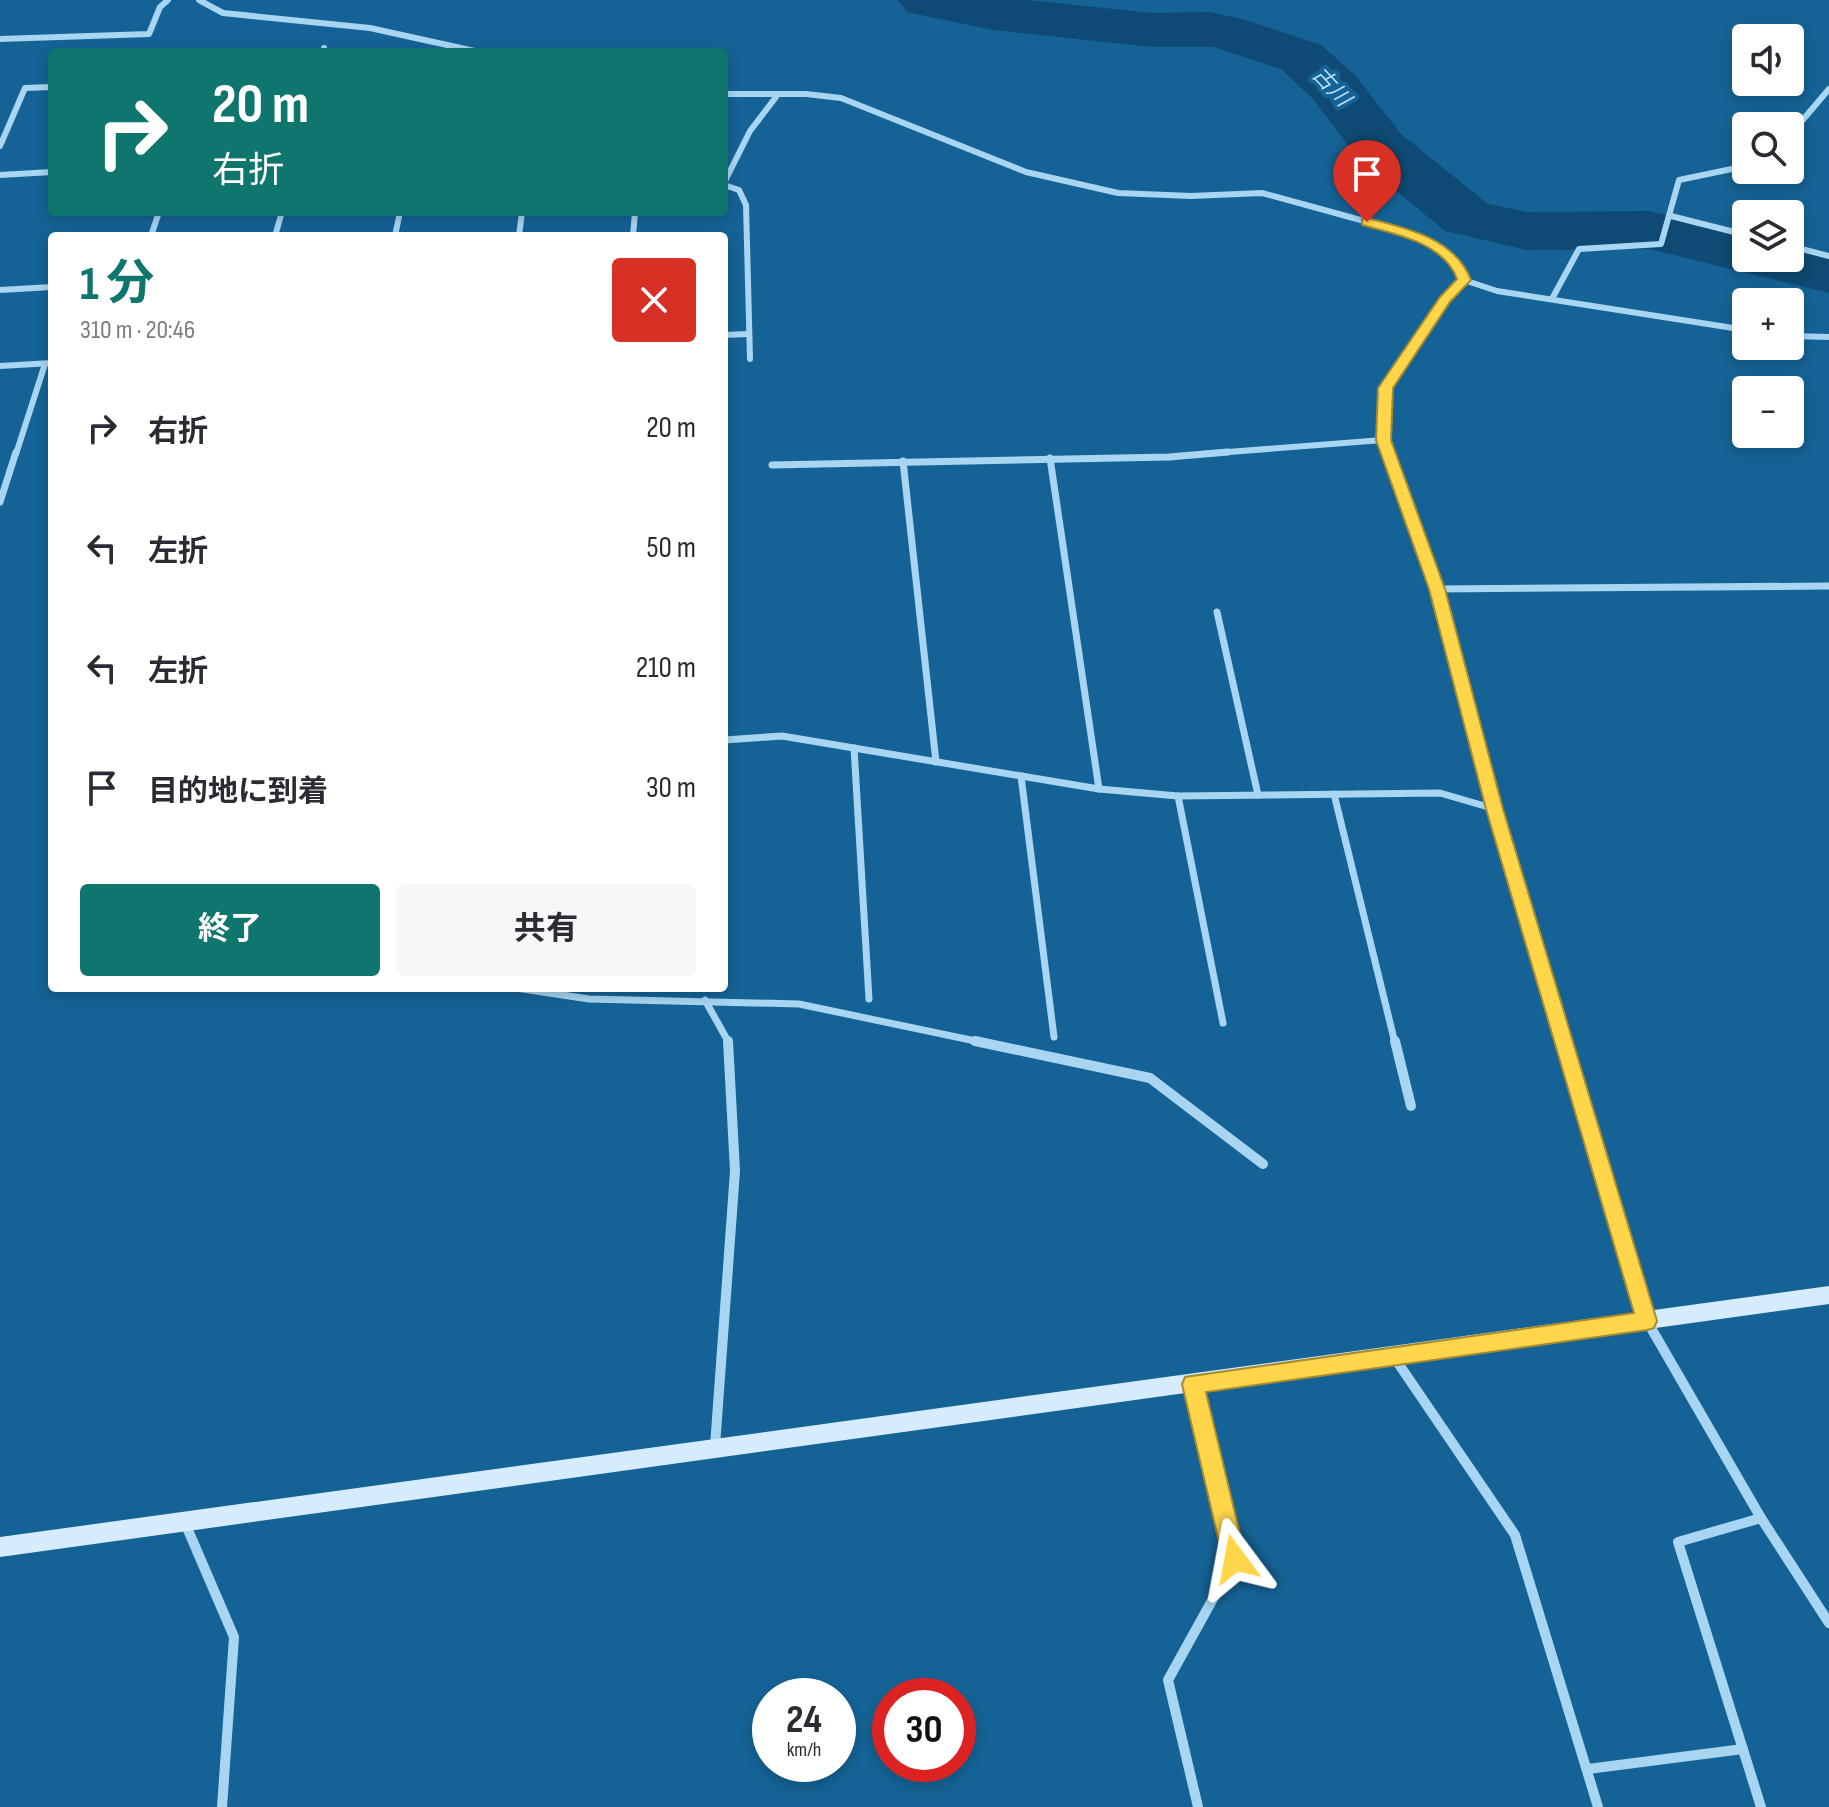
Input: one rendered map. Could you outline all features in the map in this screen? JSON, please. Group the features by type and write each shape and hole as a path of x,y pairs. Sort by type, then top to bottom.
{"street":[{"path":"0,39 149,34 160,7 168,0"},
{"path":"199,0 223,13 370,28 461,48"},
{"path":"0,146 25,88 48,87"},
{"path":"1804,118 1829,89"},
{"path":"728,94 776,97 806,94 841,98 1026,172 1118,193 1191,196 1262,193 1419,236 1458,264 1464,280"},
{"path":"728,176 750,131 776,97"},
{"path":"0,125 9,124"},
{"path":"1553,297 1579,249 1661,244 1679,180 1732,169"},
{"path":"0,175 48,172"},
{"path":"728,186 739,190 746,205 750,359"},
{"path":"1670,220 1732,232"},
{"path":"1804,250 1829,256"},
{"path":"1464,280 1497,291 1553,297 1732,328"},
{"path":"1464,280 1445,300 1386,388 1383,440 1437,589 1495,809 1647,1321 1761,1518 1829,1623"},
{"path":"0,290 48,287"},
{"path":"728,335 748,334"},
{"path":"1804,336 1829,337"},
{"path":"0,366 48,363"},
{"path":"0,502 48,366"},
{"path":"772,465 1169,457 1383,440"},
{"path":"1050,458 1099,789"},
{"path":"903,461 936,762"},
{"path":"1437,589 1829,586"},
{"path":"1217,612 1258,795"},
{"path":"728,740 782,736 1099,789 1178,796 1440,793 1495,809"},
{"path":"854,748 869,999"},
{"path":"1021,776 1054,1037"},
{"path":"1334,794 1411,1106"},
{"path":"1178,796 1223,1023"},
{"path":"543,992 589,999 799,1004 1150,1078 1263,1164"},
{"path":"705,1000 729,1042 735,1171 715,1451"},
{"path":"0,1547 715,1451 1829,1295"},
{"path":"1393,1356 1515,1535 1598,1807"},
{"path":"1193,1384 1235,1559 1168,1680 1198,1807"},
{"path":"1761,1518 1678,1542 1761,1807"},
{"path":"185,1522 234,1637 222,1807"},
{"path":"1588,1769 1743,1749"}],"waterway":[{"name":"古川","path":"926,0 993,13 1152,30 1210,29 1226,32 1301,57 1334,87 1380,147 1467,218 1527,231 1650,230 1732,250"},
{"name":"古川","path":"1804,267 1829,273"}],"route":[{"path":"1235,1559 1193,1384 1647,1321 1495,809 1437,589 1383,440 1386,388 1445,300 1464,280 1458,264 1419,236 1367,222"}]}
